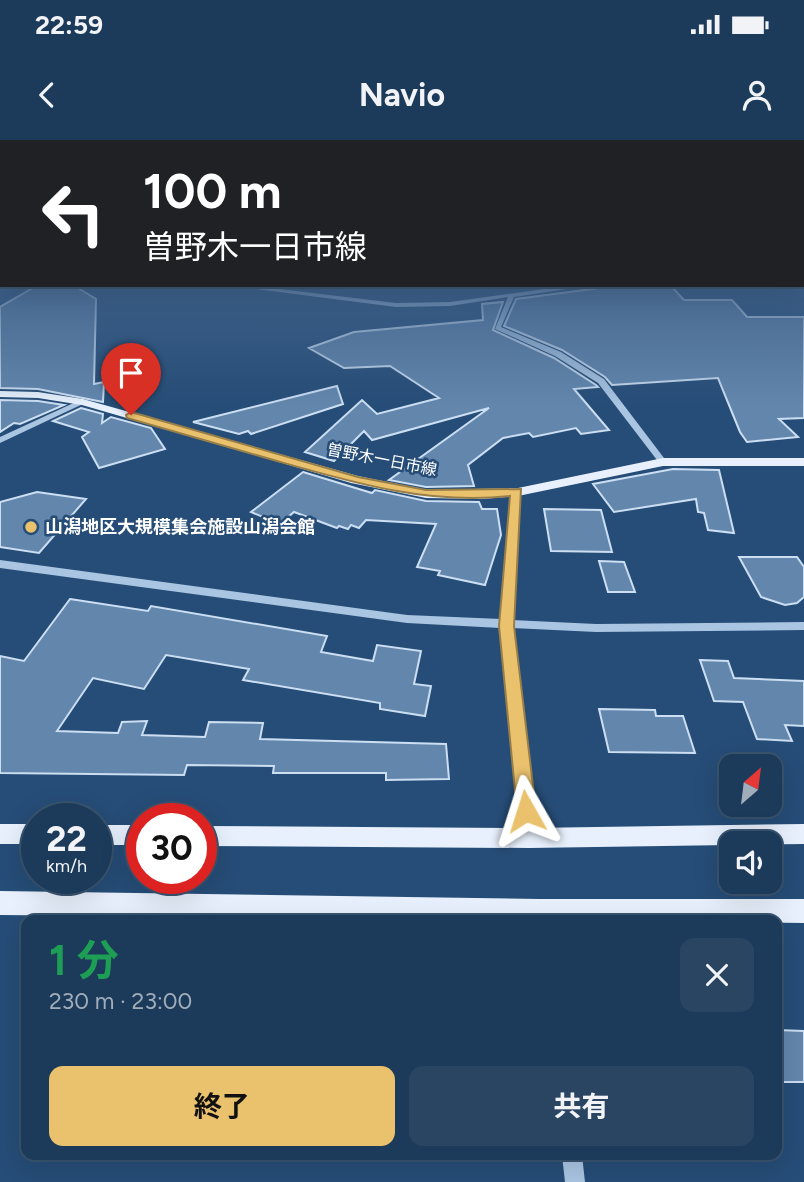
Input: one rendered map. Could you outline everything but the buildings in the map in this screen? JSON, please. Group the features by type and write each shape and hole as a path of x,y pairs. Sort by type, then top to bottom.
{"main road":[{"name":"曽野木一日市線","path":"0,394 38,395 83,401 356,480 426,494 482,495 516,491 663,462 804,463"},
{"path":"0,834 21,834"},
{"path":"217,836 529,838 804,834"},
{"path":"0,903 498,915"},
{"path":"593,915 804,911"}],"street":[{"path":"506,309 497,328 558,354 601,381 663,462"},
{"path":"0,440 83,401"},
{"path":"516,491 506,626 529,838"},
{"path":"0,564 407,619 506,626 804,626"},
{"path":"573,1160 575,1182"}],"place":[{"name":"山潟地区大規模集会施設山潟会館","path":"31,527"}],"route":[{"path":"131,415 356,480 426,494 482,495 516,491 506,626 526,811"}]}
